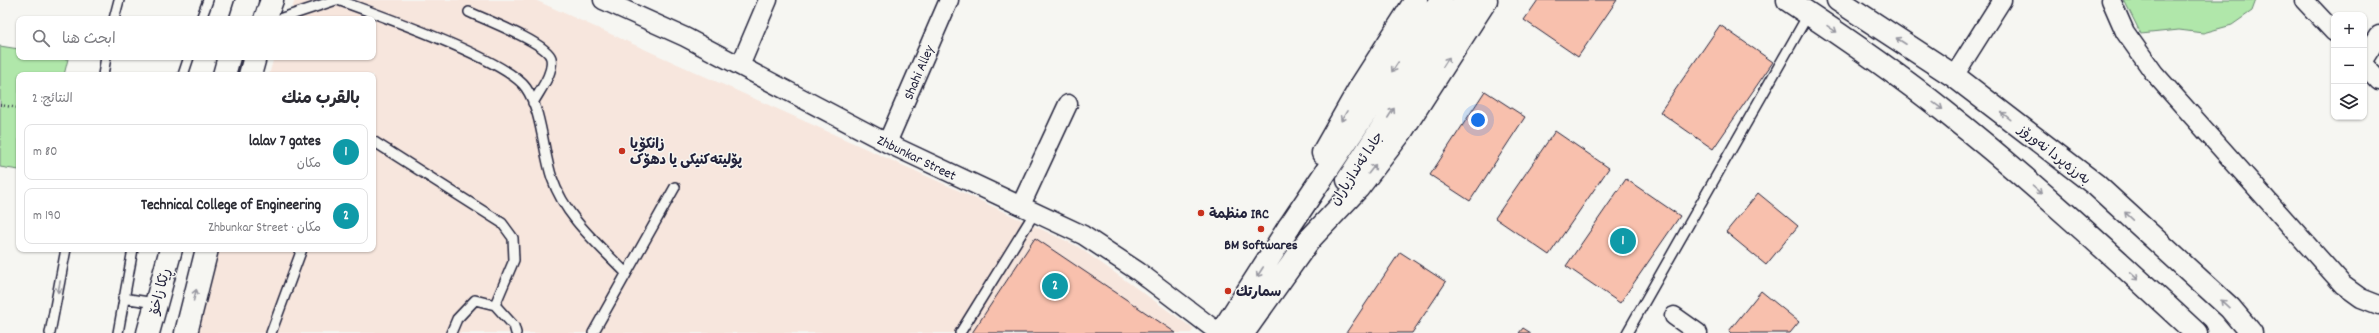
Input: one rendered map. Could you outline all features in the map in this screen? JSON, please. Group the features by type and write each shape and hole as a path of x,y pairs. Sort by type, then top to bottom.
{"main road":[{"path":"242,16 247,0"},
{"path":"266,16 272,0"},
{"path":"1289,227 1318,161 1361,86 1416,0"},
{"name":"جادا ئەندازیاران","path":"1220,333 1440,0"},
{"name":"جادا ئەندازیاران","path":"1243,333 1309,240 1466,0"},
{"path":"1309,240 1358,188 1401,132 1486,0"},
{"path":"1788,0 1809,13 1944,110 2091,237 2196,333"},
{"name":"بەرزەپردا نەورۆز","path":"1838,0 1954,76 2096,186 2230,308 2250,333"},
{"path":"225,72 228,60"},
{"path":"251,72 254,60"},
{"name":"ڕێکا زاخۆ","path":"148,333 169,252"},
{"path":"186,333 206,252"}],"street":[{"name":"Zhbunkar Street","path":"603,0 740,66 887,143 1083,235 1181,302 1220,333"},
{"path":"740,66 768,0"},
{"name":"Shahi Alley","path":"887,143 949,0"},
{"path":"1954,76 2002,0"},
{"path":"2111,0 2125,32 2154,73 2343,285 2361,298 2379,305"},
{"path":"2304,0 2331,29"},
{"path":"2367,54 2379,35"},
{"path":"2367,68 2379,81"},
{"path":"1028,209 1068,104"},
{"path":"1674,316 1698,333"}],"lane":[{"path":"115,16 118,0"},
{"path":"202,16 208,0"},
{"path":"288,16 337,0 436,38 505,71 526,88 533,103 552,178 563,202 579,223 626,273"},
{"path":"469,12 524,38 547,52 550,58 550,68 533,103"},
{"path":"1627,333 1809,13"},
{"path":"103,72 105,60"},
{"path":"184,72 188,60"},
{"path":"376,143 502,223 513,238 514,260 495,305"},
{"path":"593,333 675,187"},
{"path":"960,333 1028,209"},
{"path":"50,333 65,252"},
{"path":"118,333 132,252"},
{"path":"271,333 301,252"},
{"path":"123,298 155,303"},
{"path":"451,333 457,319 475,300 495,305 514,326 516,333"}],"path":[{"path":"0,105 16,108"}],"shaded area":[{"name":"زانکۆیا پۆلیتەکنیکی یا دهۆک","path":"295,0 535,0 951,187 1077,246 1194,329 1191,333 198,333 216,252 376,252 376,72 270,72 273,60 376,60 376,16 289,16"}],"green space":[{"path":"2124,0 2256,0 2252,11 2232,25 2203,33 2179,30 2141,34"},
{"path":"0,46 16,49 16,60 68,60 65,72 16,72 16,170 0,167"}],"building":[{"path":"1538,0 1617,0 1578,57 1524,20"},
{"path":"1720,25 1773,62 1713,149 1660,112"},
{"path":"1485,91 1525,117 1470,201 1430,175"},
{"path":"1555,131 1609,168 1549,255 1495,218"},
{"path":"1626,179 1680,216 1620,303 1566,266"},
{"path":"1758,193 1798,226 1766,265 1726,232"},
{"path":"1035,238 1176,333 972,333"},
{"path":"1400,252 1446,282 1412,333 1346,333"},
{"path":"1761,291 1799,322 1790,333 1731,333 1729,331"},
{"path":"1523,328 1531,333 1519,333"}],"place":[{"name":"زانکۆیا پۆلیتەکنیکی یا دهۆک","path":"622,151"},
{"name":"منظمة IRC","path":"1201,213"},
{"name":"BM Softwares","path":"1261,229"},
{"name":"lalav 7 gates","path":"1623,241"},
{"name":"Technical College of Engineering","path":"1055,286"},
{"name":"سمارتك","path":"1228,291"}]}
